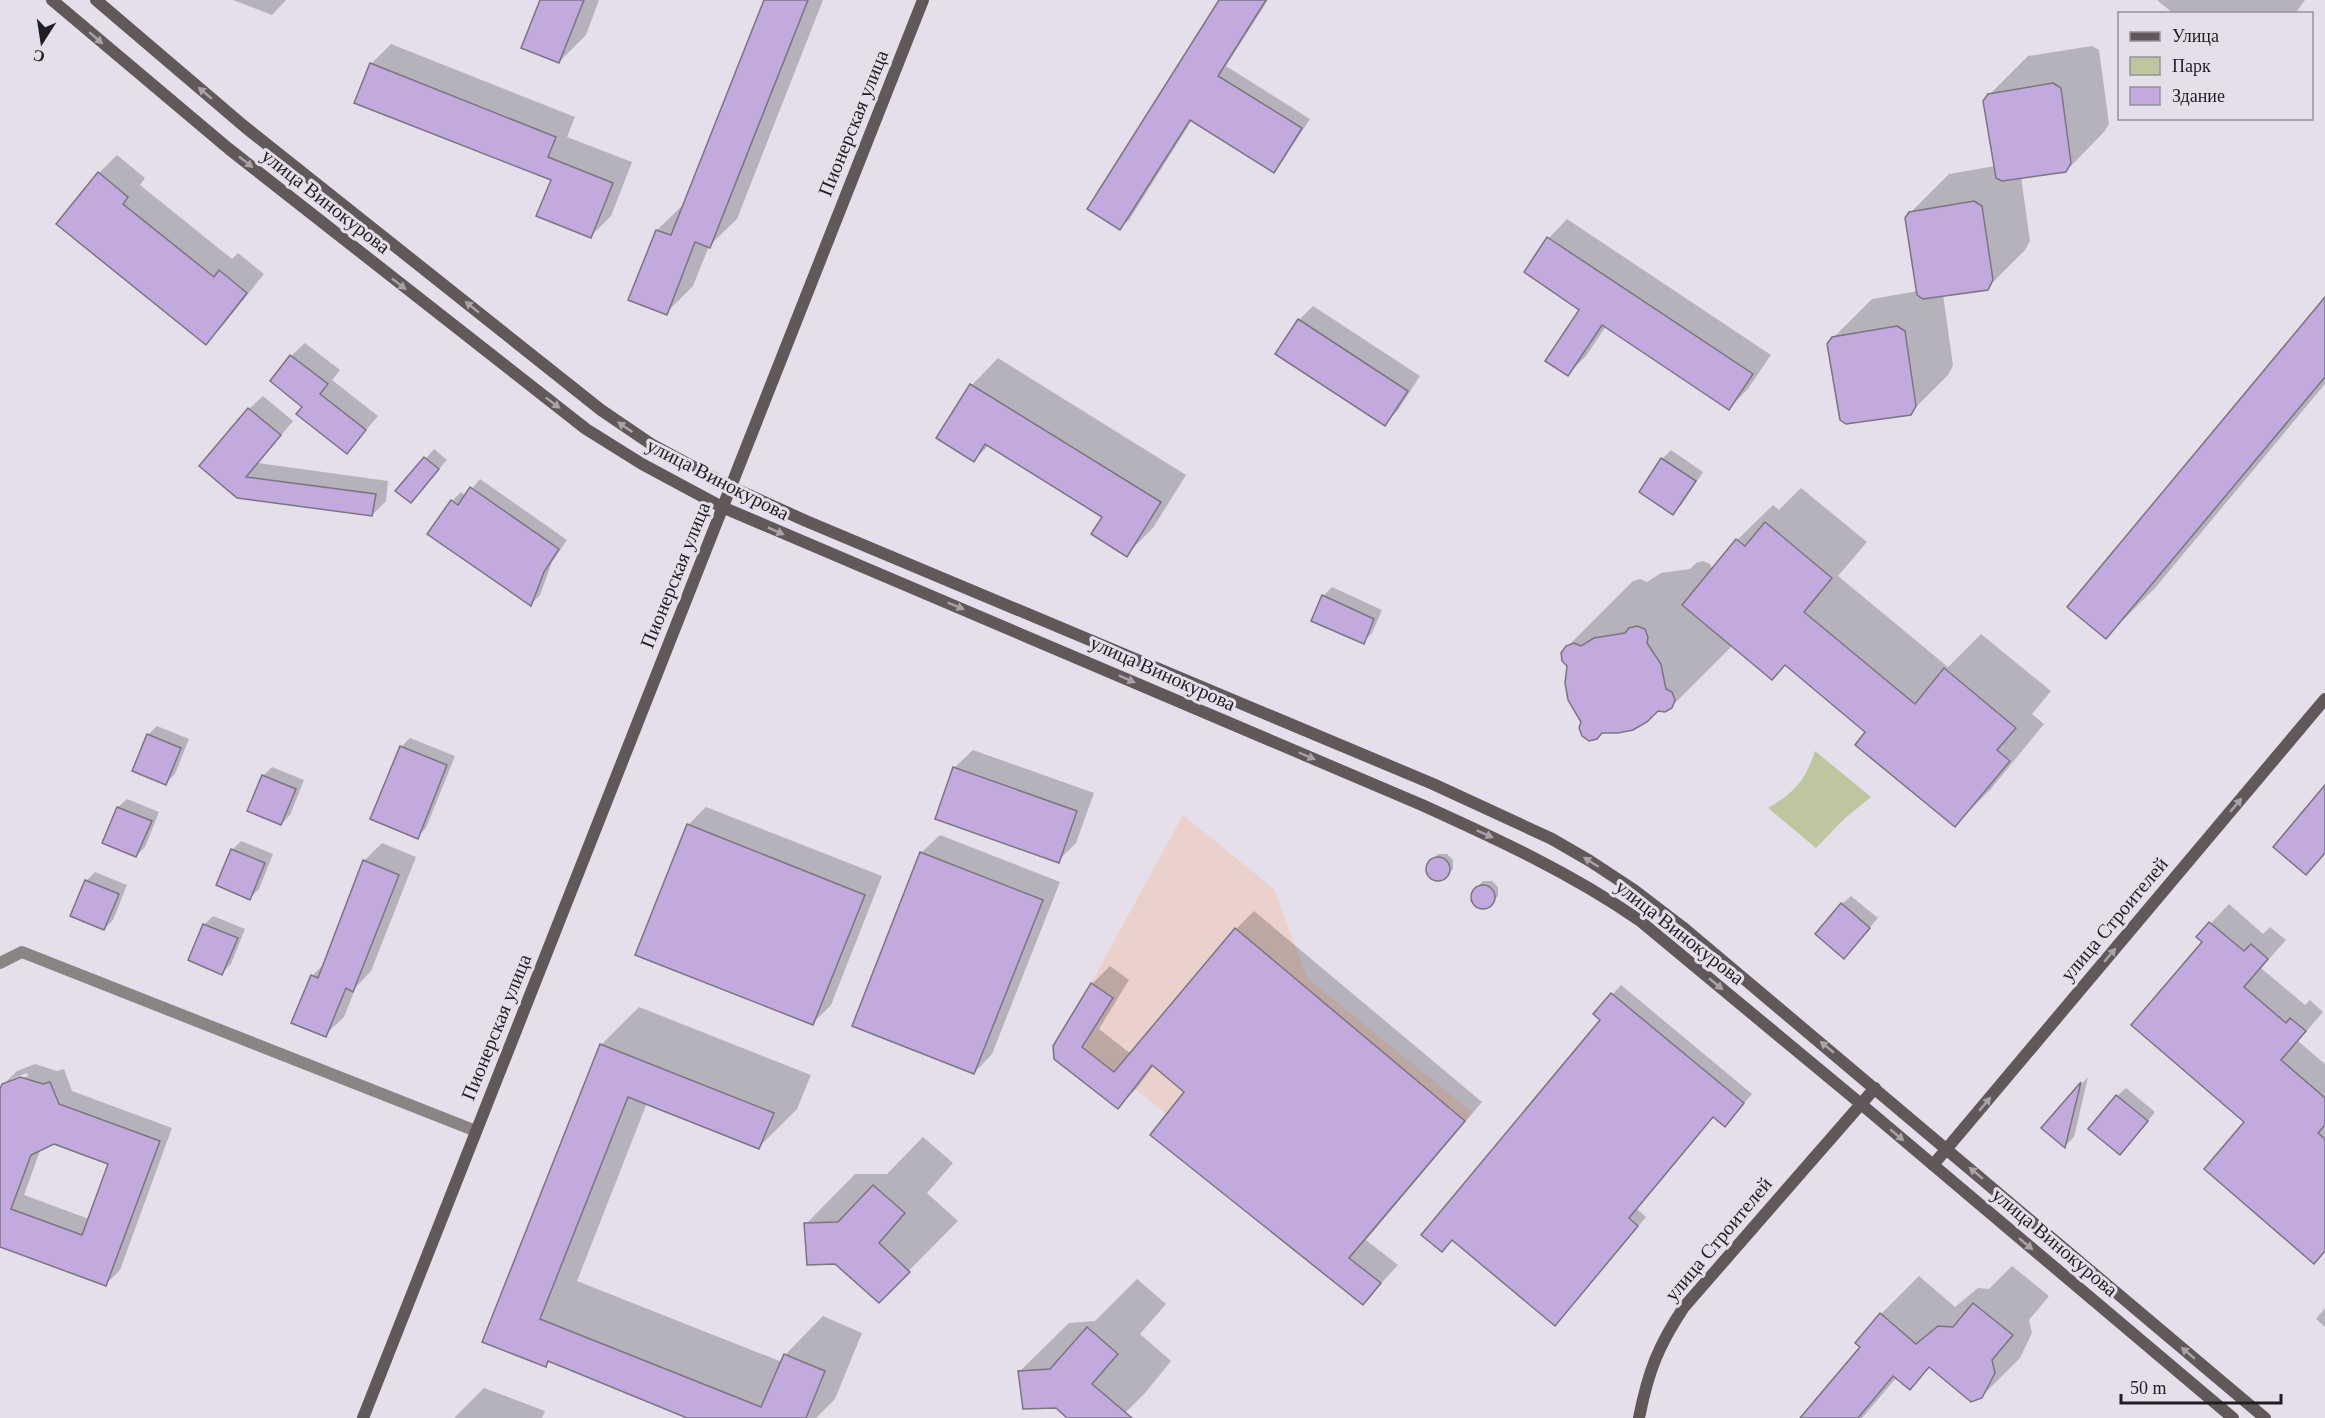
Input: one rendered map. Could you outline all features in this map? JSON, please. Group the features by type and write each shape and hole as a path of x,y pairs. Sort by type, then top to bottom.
{"main road":[{"name":"улица Винокурова","path":"52,0 238,156 586,429 642,464 723,507 1514,847 1560,870 1608,899 1647,927 1861,1104 2233,1418"},
{"name":"улица Винокурова","path":"96,0 245,127 601,410 651,444 731,487 806,521 1432,784 1552,839 1590,861 1634,890 1685,929 2265,1418"},
{"name":"Пионерская улица","path":"363,1418 923,0"},
{"path":"1211,715 1220,694"},
{"name":"улица Строителей","path":"1934,1165 2325,699"},
{"name":"улица Строителей","path":"1639,1418 1648,1375 1663,1339 1684,1307 1875,1088"}],"street":[{"name":"Пионерская улица","path":"0,963 22,952 476,1131"}],"shaded area":[{"path":"1183,815 1274,889 1307,978 1472,1112 1350,1259 1087,1051 1086,1042 1112,998 1091,983"}],"green space":[{"path":"1815,751 1871,797 1844,819 1816,848 1768,808 1798,785"}],"building":[{"path":"540,0 584,0 559,63 521,48"},
{"path":"764,0 808,0 710,248 695,242 667,315 628,300 656,230 671,235"},
{"path":"1219,0 1266,0 1218,76 1302,128 1274,173 1190,120 1120,230 1087,209"},
{"path":"370,63 556,137 548,157 613,183 591,238 536,216 551,180 354,103"},
{"path":"2053,83 2061,88 2071,163 2066,172 2002,181 1996,178 1983,101 1988,94"},
{"path":"98,172 128,197 123,204 214,277 219,270 247,293 206,345 56,224"},
{"path":"1974,201 1982,206 1993,280 1988,290 1923,299 1917,295 1905,218 1909,212"},
{"path":"1547,237 1753,374 1729,410 1602,325 1568,376 1545,361 1579,310 1524,272"},
{"path":"2325,297 2325,377 2106,639 2067,607"},
{"path":"1298,319 1408,391 1385,426 1275,354"},
{"path":"1897,326 1905,331 1916,406 1911,415 1846,424 1840,420 1827,344 1832,337"},
{"path":"290,355 328,384 320,394 366,430 347,454 296,414 302,407 270,381"},
{"path":"970,384 1161,502 1127,557 1091,534 1102,517 985,444 974,462 936,438"},
{"path":"248,408 281,435 246,477 376,494 372,516 237,498 199,466"},
{"path":"424,457 439,469 411,503 395,491"},
{"path":"1661,458 1696,481 1673,515 1639,492"},
{"path":"470,487 559,549 544,572 531,606 427,534 451,500 458,505"},
{"path":"1765,522 1832,578 1804,612 1915,704 1944,668 2016,728 1997,750 2010,761 1955,827 1855,745 1865,732 1785,665 1772,680 1682,605 1736,539 1745,546"},
{"path":"1322,595 1374,619 1364,644 1311,621"},
{"path":"1637,626 1645,629 1648,637 1647,643 1661,664 1666,689 1672,692 1675,700 1672,708 1665,712 1658,711 1647,722 1633,730 1602,733 1597,739 1589,741 1582,736 1579,728 1581,722 1568,700 1565,683 1567,666 1562,661 1561,653 1566,646 1574,643 1581,646 1594,638 1625,633 1629,628"},
{"path":"147,734 181,748 166,785 132,771"},
{"path":"400,746 447,765 418,839 370,819"},
{"path":"953,767 1077,811 1059,863 935,819"},
{"path":"262,775 296,789 281,825 247,811"},
{"path":"2325,785 2325,853 2306,875 2273,847"},
{"path":"117,807 152,821 136,857 102,843"},
{"path":"687,824 865,895 813,1025 635,955"},
{"path":"231,849 265,863 250,900 216,885"},
{"path":"920,852 1043,900 974,1074 852,1026"},
{"path":"1438,857 1447,860 1450,869 1447,878 1438,881 1429,878 1426,869 1429,860"},
{"path":"363,860 399,875 353,992 346,988 326,1037 291,1023 311,975 318,978"},
{"path":"85,880 119,894 104,930 70,916"},
{"path":"1483,885 1492,888 1495,897 1492,906 1483,909 1474,906 1471,897 1474,888"},
{"path":"1841,903 1870,928 1844,959 1815,934"},
{"path":"2209,922 2244,951 2251,944 2268,959 2244,987 2286,1023 2290,1018 2306,1031 2281,1060 2325,1098 2325,1125 2318,1133 2325,1139 2325,1251 2314,1264 2204,1169 2244,1122 2131,1025 2202,942 2196,937"},
{"path":"203,924 238,938 222,975 188,960"},
{"path":"1235,928 1465,1121 1349,1258 1381,1283 1363,1305 1150,1135 1184,1092 1152,1065 1118,1109 1054,1059 1053,1046 1091,983 1113,998 1082,1047 1114,1072"},
{"path":"1611,993 1744,1103 1725,1127 1713,1117 1629,1218 1638,1226 1555,1326 1452,1240 1442,1252 1421,1235 1600,1020 1593,1014"},
{"path":"600,1044 774,1113 759,1149 628,1097 540,1319 761,1407 784,1354 825,1371 806,1418 687,1418 548,1361 546,1367 482,1342"},
{"path":"20,1077 43,1084 50,1082 59,1104 160,1141 106,1286 0,1247 0,1089 2,1084","holes":["54,1144 108,1164 82,1235 11,1209 31,1155"]},
{"path":"2081,1082 2065,1148 2041,1128"},
{"path":"2116,1095 2148,1121 2120,1155 2088,1129"},
{"path":"873,1185 905,1213 879,1243 910,1272 879,1303 835,1264 807,1265 804,1223 838,1222"},
{"path":"1973,1303 2013,1335 1992,1360 1995,1373 1982,1398 1971,1402 1929,1367 1910,1390 1893,1376 1858,1418 1800,1418 1860,1347 1855,1343 1880,1313 1916,1344 1938,1326 1953,1327"},
{"path":"1087,1327 1118,1354 1092,1384 1132,1418 1067,1418 1056,1408 1023,1409 1018,1371 1050,1369"}]}
